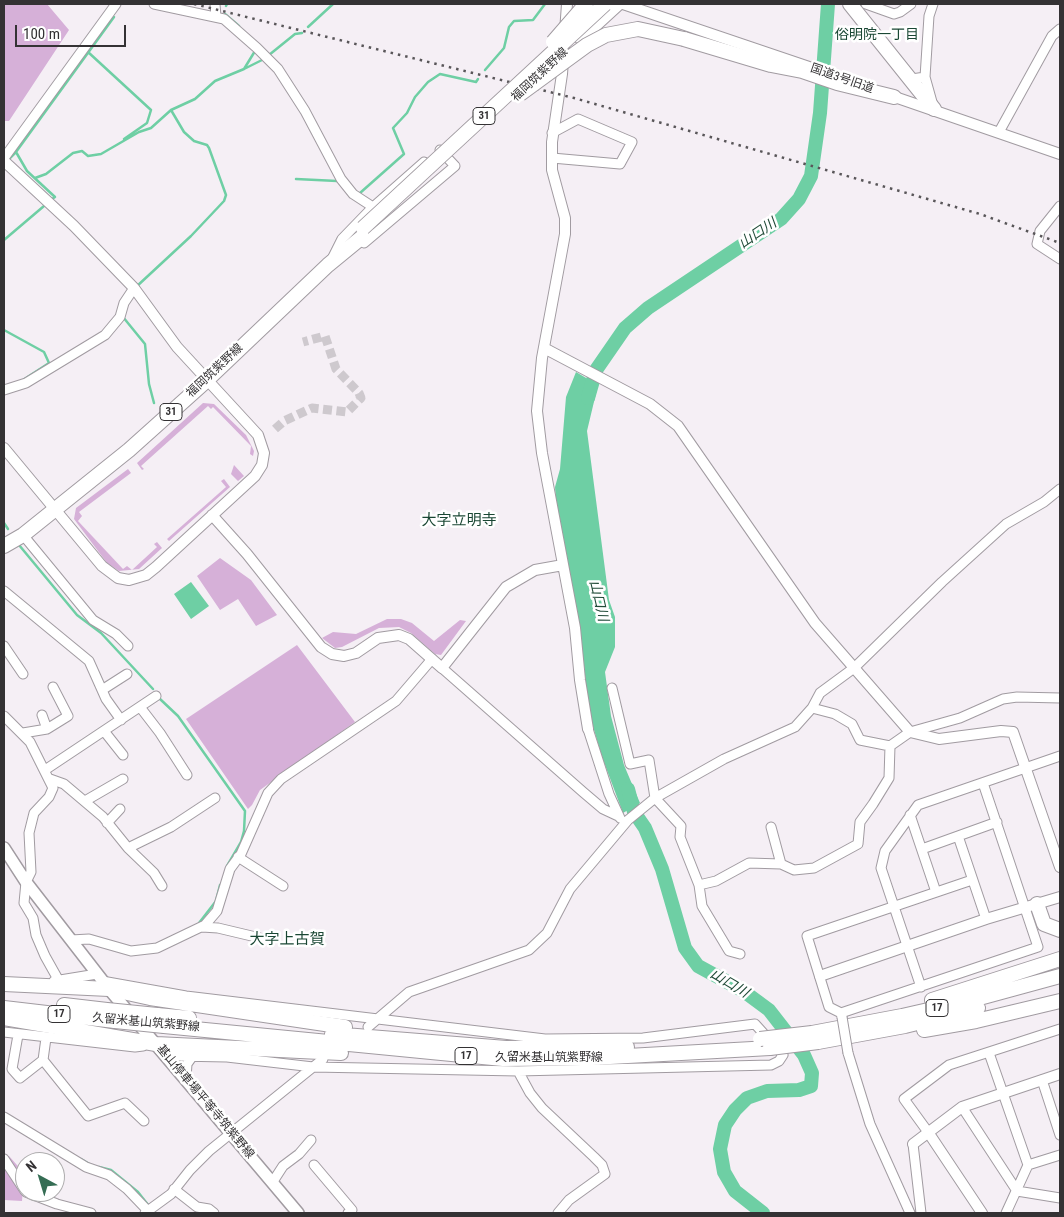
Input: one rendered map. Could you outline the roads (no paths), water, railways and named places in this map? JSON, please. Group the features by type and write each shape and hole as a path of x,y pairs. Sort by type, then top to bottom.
{"main road":[{"path":"490,111 586,4"},
{"name":"福岡筑紫野線","path":"365,231 605,4"},
{"name":"福岡筑紫野線","path":"4,546 23,535 130,450 206,381 333,260 520,94 617,4"},
{"path":"850,4 918,78 934,109"},
{"path":"520,94 587,45 606,36 638,29 684,39 771,65 806,70 894,97"},
{"name":"基山停車場平等寺筑紫野線","path":"4,848 26,882 103,981 298,1213"},
{"path":"1030,905 1044,924 1060,930"},
{"path":"861,1030 892,1012 980,986 1060,959"},
{"name":"久留米基山筑紫野線","path":"861,1030 1060,976"},
{"path":"4,984 103,981 150,998 344,1027 383,1038"},
{"name":"久留米基山筑紫野線","path":"161,1020 226,1030 445,1055 503,1059 592,1058 765,1044 815,1038 983,1007 1060,985"},
{"name":"久留米基山筑紫野線","path":"4,999 111,1015"},
{"path":"861,1030 881,1037 948,1026 1060,1000"},
{"name":"久留米基山筑紫野線","path":"4,1008 111,1015 506,1048 593,1049 765,1044"},
{"path":"4,1018 156,1044 410,1058 445,1055"}],"street":[{"path":"4,448 110,574 130,580 146,574 255,476 262,465 264,453 258,435 206,381 177,347 134,288 74,226 4,160 116,4"},
{"path":"154,4 224,19 271,60 305,112 342,179 353,194 373,206"},
{"path":"215,4 216,17"},
{"path":"567,4 562,74 552,133 555,186 565,218 565,234 544,348 537,410 542,453 576,628 580,680 588,729 618,816"},
{"name":"国道3号旧道","path":"623,4 806,70"},
{"path":"866,4 894,14 911,4"},
{"path":"918,78 928,16 933,4"},
{"path":"999,132 1059,32"},
{"path":"894,97 934,109 1060,154"},
{"path":"552,133 559,132 578,120 632,142 620,164 552,158"},
{"path":"440,149 456,166 352,254 333,260 342,239 373,206 440,149"},
{"path":"1060,206 1040,231 1037,244 1060,259"},
{"path":"4,390 26,383 105,335 120,317 124,303 134,288"},
{"path":"544,348 650,404 678,426 800,602 910,732 939,739 1008,730 1016,736 1060,866"},
{"path":"368,1027 409,992 529,950 547,933 570,890 626,822 643,810 655,798 724,759 794,727 812,708 820,693 854,668 942,582 1006,524 1044,502 1060,490"},
{"path":"212,516 247,554 322,647 332,654 344,656 356,653 378,638 399,635 409,639 603,809 626,822"},
{"path":"23,535 93,620 116,634 128,646"},
{"path":"442,668 506,588 535,570 563,565"},
{"path":"4,591 89,661 102,690 121,720"},
{"path":"4,646 23,674"},
{"path":"70,940 88,939 131,951 157,948 202,927 217,911 230,869 238,857 268,793 281,779 396,701 432,659"},
{"path":"102,690 127,674"},
{"path":"23,733 47,729 68,716 54,687"},
{"path":"612,688 630,764 649,760 655,798 681,826 680,837 699,885 702,906 729,951 740,954"},
{"path":"45,770 156,696"},
{"path":"812,708 835,714 852,724 860,740 890,746 910,732 960,718 1003,699 1016,697 1060,698"},
{"path":"140,707 160,733 187,775"},
{"path":"42,715 47,729"},
{"path":"4,716 30,742 53,788 49,797 34,814 29,833 31,872 26,882 25,908 33,918 36,935 44,956 59,981"},
{"path":"104,731 123,755"},
{"path":"699,885 716,881 750,863 781,864 794,870 814,868 858,844 860,822 888,778 890,746"},
{"path":"921,987 881,868 885,852 918,805 1060,756"},
{"path":"50,779 64,784 85,801 154,873 162,886"},
{"path":"85,801 123,779"},
{"path":"842,1015 1038,947 1030,905 983,783"},
{"path":"128,848 171,827 215,798"},
{"path":"107,823 120,809"},
{"path":"910,815 936,892"},
{"path":"922,849 997,822"},
{"path":"771,827 781,864"},
{"path":"958,836 986,919"},
{"path":"238,857 283,886"},
{"path":"910,1213 870,1124 848,1053 842,1015 829,1007 807,936 972,880"},
{"path":"820,976 986,919 1060,897"},
{"path":"202,927 218,928 260,938"},
{"path":"4,978 27,981 103,981 186,996 379,1018 384,1021 545,1041 643,1038 755,1024 782,1055 779,1061 771,1065 544,1067 518,1071 313,1067 227,1057 175,1056 156,1044 135,1047 4,1032"},
{"path":"982,1213 904,1099 949,1065 1060,1029"},
{"path":"18,1035 12,1068 20,1078 43,1060 46,1038"},
{"path":"989,1053 1028,1165 1006,1213"},
{"path":"186,1078 187,1064 192,1057"},
{"path":"4,1117 86,1167 109,1175 127,1189 148,1213 174,1189 190,1170 322,1059"},
{"path":"43,1060 88,1116 125,1103 144,1121"},
{"path":"518,1071 530,1093 542,1108 594,1157 602,1166 605,1174 569,1200 558,1213"},
{"path":"921,1213 912,1144 962,1107 1060,1074"},
{"path":"1042,1080 1060,1135"},
{"path":"962,1107 1017,1191 1060,1198"},
{"path":"272,1183 283,1166 299,1154 311,1140"},
{"path":"1028,1165 1060,1155"},
{"path":"4,1159 15,1176"},
{"path":"314,1165 352,1210 348,1213"},
{"path":"174,1189 197,1207 210,1209 214,1213"},
{"path":"52,1202 91,1213"}],"water":[{"path":"576,372 598,385 587,431 609,600 615,617 615,647 605,672 611,716 624,765 640,803 623,813 602,757 589,713 582,647 557,518 555,487 560,469 566,397"},
{"path":"191,582 209,606 191,619 174,594"}],"waterway":[{"path":"308,27 333,4"},
{"path":"485,70 504,48 509,27 514,21 533,20 545,4"},
{"name":"山口川","path":"588,398 596,370 625,328 648,308 781,219 799,199 811,176 820,113 828,4"},
{"path":"225,14 239,26"},
{"path":"52,199 55,197 27,171 16,152 114,17"},
{"path":"269,55 295,34 302,33"},
{"path":"35,178 46,174 73,153 82,151 88,156 101,154 139,132 151,128 171,110 195,99 215,81 244,69 255,51"},
{"path":"88,52 151,110 147,123 124,139"},
{"path":"244,69 264,59"},
{"path":"360,193 404,154 393,128 407,113 415,97 428,82 440,74 476,82 478,79"},
{"path":"136,287 191,236 224,201 226,195 209,148 207,145 194,141 184,132 171,110"},
{"path":"9,159 16,152"},
{"path":"296,179 337,181"},
{"path":"4,240 44,206"},
{"path":"123,317 145,344 149,384 154,403"},
{"path":"4,330 44,352 49,363 23,380"},
{"path":"4,523 8,529"},
{"path":"19,545 77,615 101,633 153,689"},
{"path":"160,699 178,716 245,811 244,831 241,842 227,866"},
{"name":"山口川","path":"628,789 634,812 645,828 662,869 685,948 698,966 742,990 769,1010 804,1055 812,1073 811,1086 799,1090 767,1091 747,1098 735,1110 725,1125 720,1149 724,1172 735,1191 763,1213"},
{"path":"199,923 216,901 220,885"},
{"path":"81,1159 91,1165"},
{"path":"99,1167 111,1170 138,1192 149,1206"}],"tunnel":[{"path":"275,429 284,421 312,408 347,412 361,398 359,393 336,369 325,336 303,342"}],"railway":[{"path":"194,4 574,98 980,214 1060,243"}],"district":[{"name":"俗明院一丁目","path":"877,35"},
{"name":"大字立明寺","path":"459,521"},
{"name":"大字上古賀","path":"287,940"}]}
